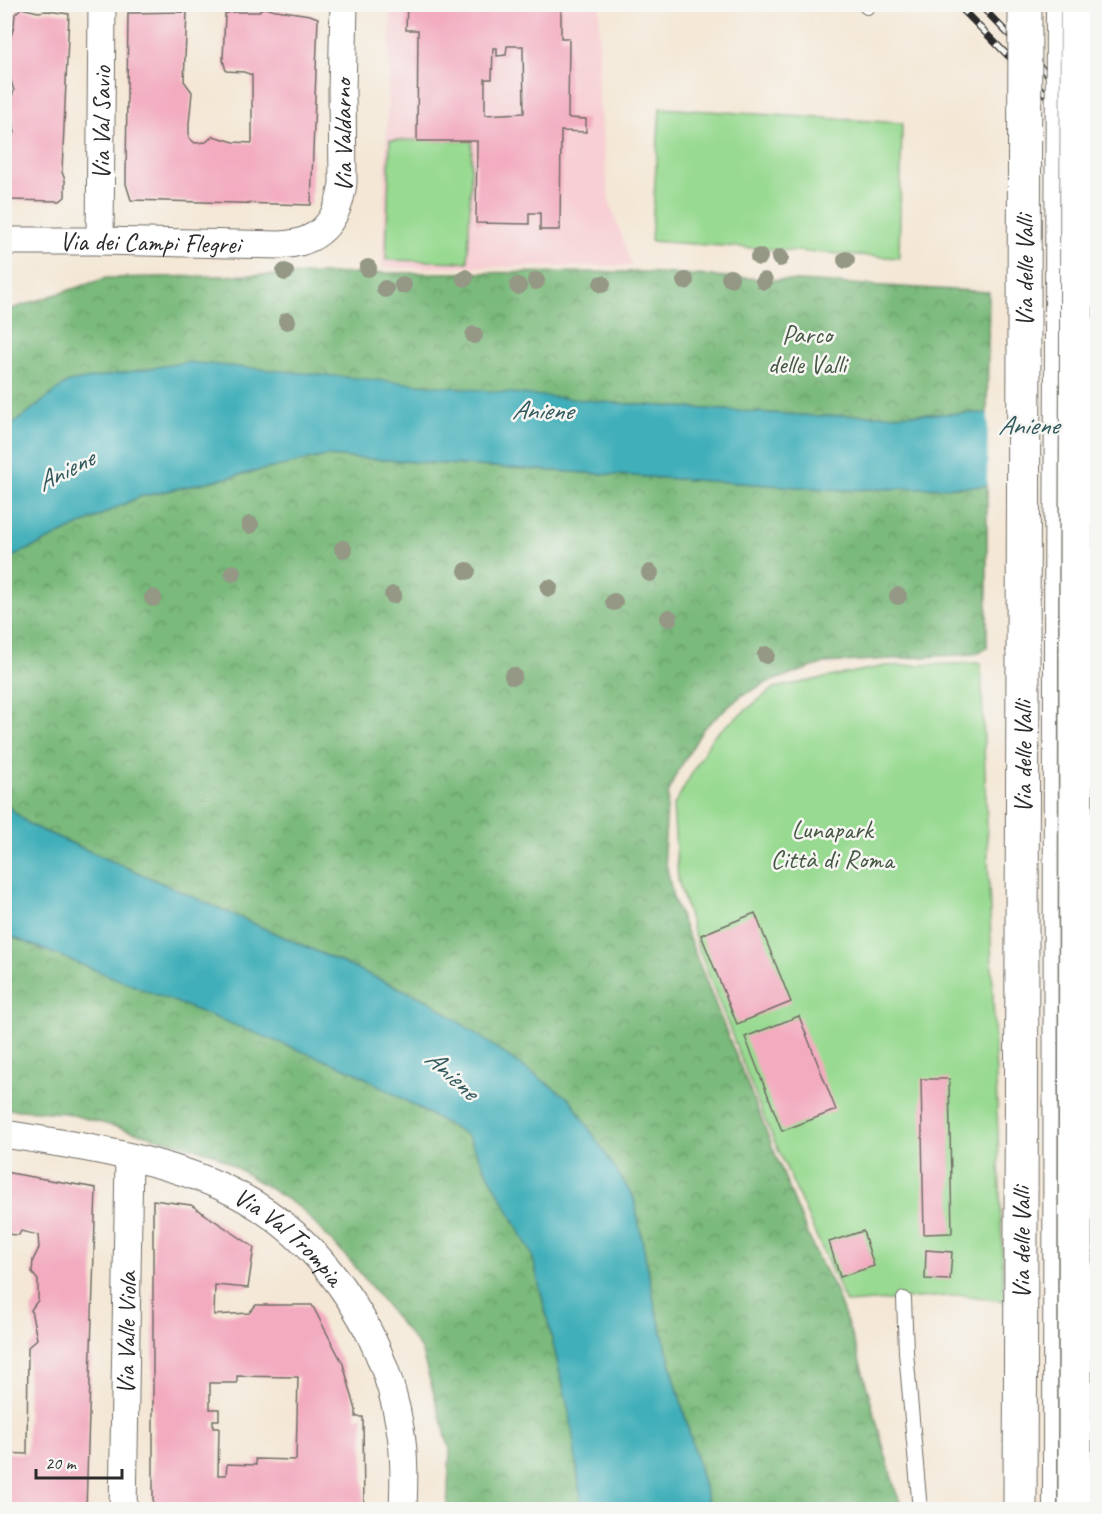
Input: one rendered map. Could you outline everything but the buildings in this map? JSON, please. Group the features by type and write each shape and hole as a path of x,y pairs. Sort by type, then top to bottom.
{"main road":[{"name":"Via delle Valli","path":"1025,4 1050,652 1075,1509"},
{"name":"Via delle Valli","path":"1020,1509 1050,652 1077,4"}],"street":[{"name":"Via Val Savio","path":"100,241 102,4"},
{"name":"Via Valdarno","path":"295,245 310,239 325,227 335,216 341,198 344,4"},
{"name":"Via dei Campi Flegrei","path":"4,241 295,245"},
{"name":"Via Val Trompia","path":"4,1134 54,1142 156,1164 208,1181 259,1207 302,1241 345,1291 358,1311 386,1370 401,1430 403,1509"},
{"name":"Via Valle Viola","path":"123,1509 129,1158"}],"lane":[{"name":"Via delle Valli","path":"1050,1509 1053,4"},
{"path":"903,1299 920,1509"}],"shaded area":[{"path":"391,5 600,5 598,92 609,200 632,266 382,268"}],"green space":[{"path":"660,108 902,123 899,258 651,241"},
{"path":"390,140 472,141 468,262 386,260"},
{"name":"Parco delle Valli","path":"642,272 989,292 987,413 816,416 615,403 68,382 5,430 5,311 106,278 372,273"},
{"path":"326,456 844,490 987,486 987,648 974,654 825,663 766,683 741,696 703,729 674,778 668,795 664,852 673,898 796,1206 817,1256 835,1289 856,1348 896,1492 903,1509 710,1509 655,1306 634,1198 429,1001 30,825 5,804 4,567 12,557 139,497"},
{"name":"Lunapark Città di Roma","path":"981,663 1004,1301 962,1295 846,1303 765,1120 697,945 678,879 673,807 713,736 774,688 885,666"},
{"path":"4,934 355,1072 468,1136 532,1254 571,1420 582,1509 447,1509 450,1450 421,1349 353,1264 299,1207 213,1153 65,1113 5,1109"}],"water":[{"name":"Aniene","path":"188,362 615,403 816,416 987,413 1097,399 1097,483 844,490 326,456 139,497 12,557 5,567 5,430 68,382"},
{"name":"Aniene","path":"5,804 30,825 429,1001 571,1100 634,1198 655,1306 710,1509 582,1509 571,1420 532,1254 468,1136 355,1072 5,934"}],"pier":[{"path":"1098,396 1098,486 987,489 988,410"}],"railway":[{"path":"957,4 1098,147"},
{"path":"979,4 1098,126"}]}
